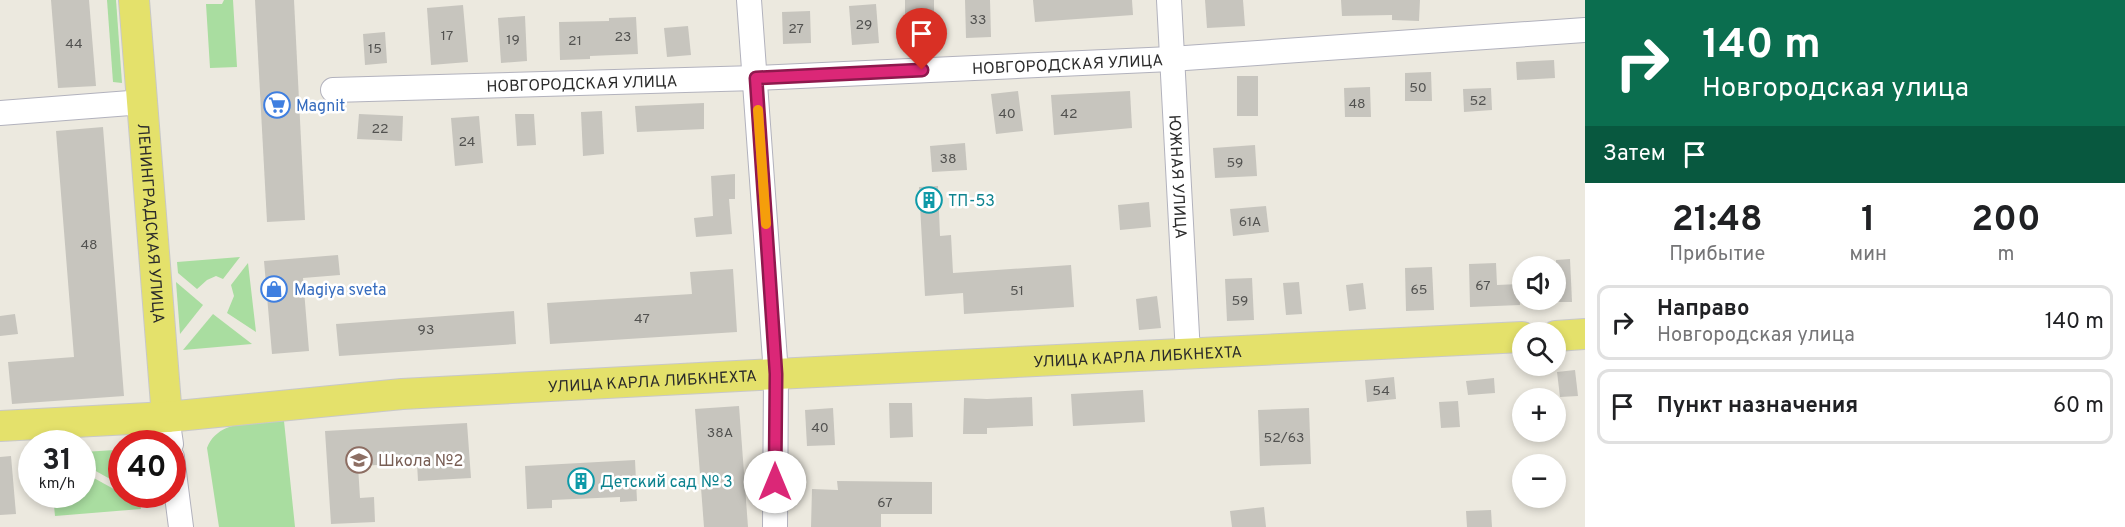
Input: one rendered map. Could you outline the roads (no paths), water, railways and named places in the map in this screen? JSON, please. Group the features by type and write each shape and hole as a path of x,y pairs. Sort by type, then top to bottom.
{"main road":[{"name":"ЛЕНИНГРАДСКАЯ УЛИЦА","path":"134,0 169,430"},
{"path":"1566,335 1585,334"},
{"name":"УЛИЦА КАРЛА ЛИБКНЕХТА","path":"0,426 169,430 402,394 1512,338"}],"street":[{"path":"750,0 776,374 775,527"},
{"name":"ЮЖНАЯ УЛИЦА","path":"1169,0 1188,354"},
{"name":"НОВГОРОДСКАЯ УЛИЦА","path":"333,90 756,78 1171,59 1585,30"},
{"path":"0,113 143,102"},
{"path":"179,508 181,527"}],"place":[{"name":"Magnit","path":"277,105"},
{"name":"ТП-53","path":"929,200"},
{"name":"Magiya sveta","path":"274,289"},
{"name":"Школа №2","path":"359,460"},
{"name":"Детский сад № 3","path":"581,481"}]}
